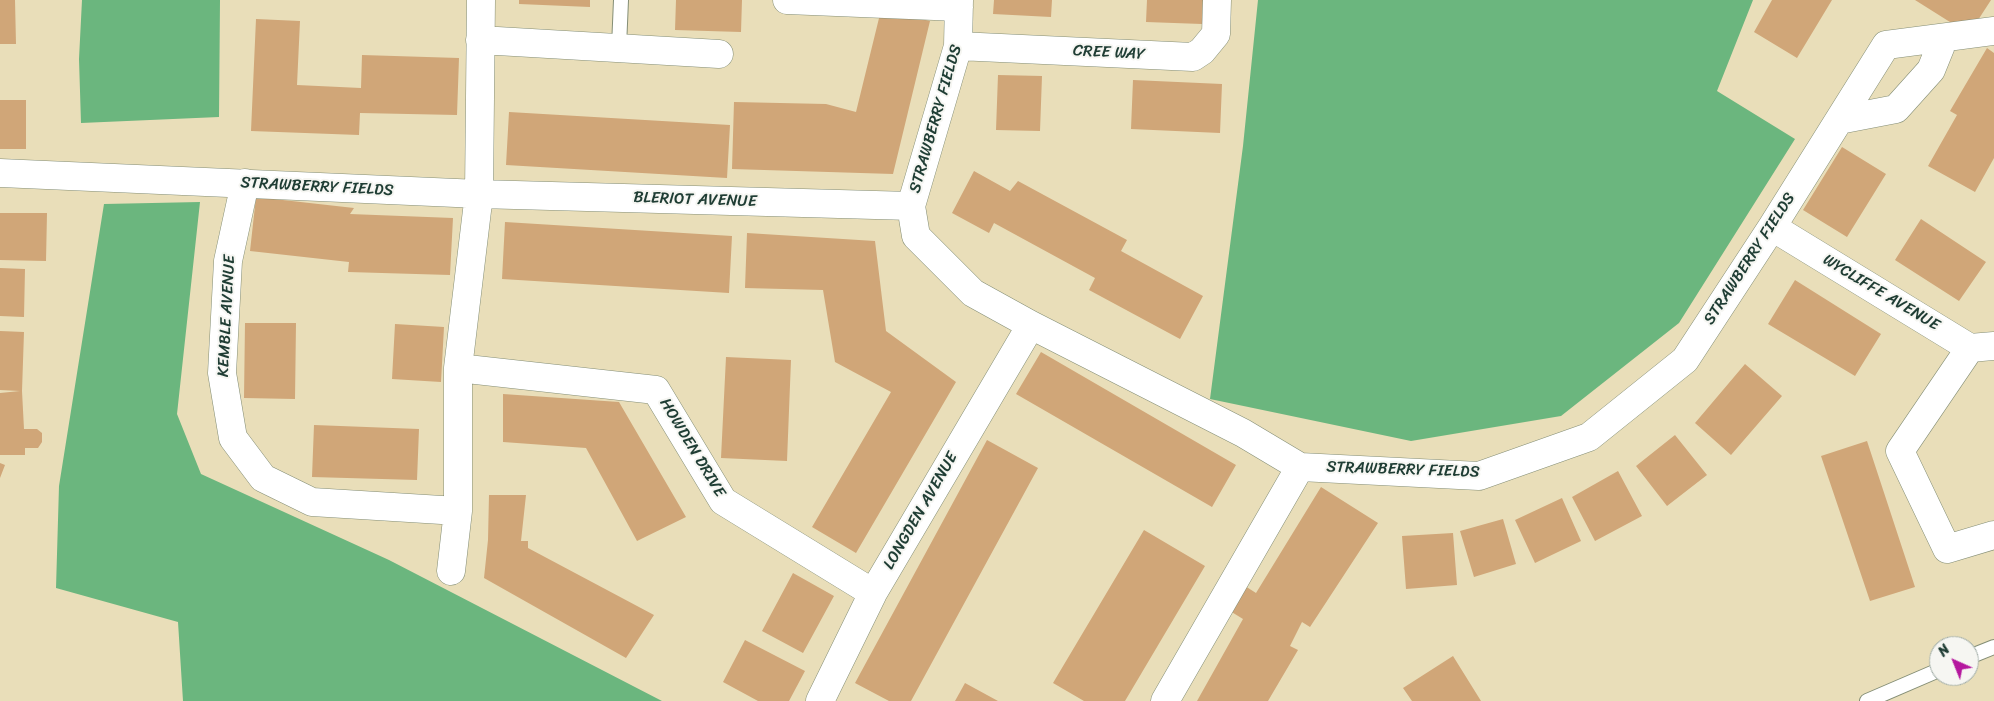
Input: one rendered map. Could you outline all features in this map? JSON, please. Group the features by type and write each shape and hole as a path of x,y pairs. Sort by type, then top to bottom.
{"street":[{"path":"451,571 458,511 458,368 479,194 481,0"},
{"path":"787,0 959,4"},
{"name":"CREE WAY","path":"958,46 1193,57 1202,51 1216,34 1217,0"},
{"name":"STRAWBERRY FIELDS","path":"959,4 958,46 911,206 916,236 973,293 1031,325 1242,433 1300,467 1479,476 1588,437 1685,360 1772,227 1886,45 1994,31"},
{"path":"1839,120 1896,109 1931,70 1944,38"},
{"path":"480,40 719,54"},
{"name":"STRAWBERRY FIELDS","path":"0,173 479,194"},
{"name":"KEMBLE AVENUE","path":"244,183 228,262 222,373 234,438 263,478 312,502 458,511"},
{"name":"BLERIOT AVENUE","path":"479,194 911,206"},
{"name":"WYCLIFFE AVENUE","path":"1772,227 1982,346"},
{"name":"LONGDEN AVENUE","path":"820,701 873,593 1031,325"},
{"path":"1982,346 1900,451 1947,549 1994,535"},
{"name":"HOWDEN DRIVE","path":"458,368 656,390 723,501 873,593"},
{"path":"1165,701 1300,467"}],"lane":[{"path":"619,47 621,0"},
{"path":"1979,653 1994,647"},
{"path":"1867,701 1929,674"}],"green space":[{"path":"82,0 220,0 219,117 81,123 79,59"},
{"path":"1258,0 1753,0 1717,91 1795,139 1679,323 1561,416 1411,441 1210,399 1243,146"},
{"path":"200,202 177,414 201,474 389,560 662,701 183,701 178,622 56,588 59,486 104,204"}],"building":[{"path":"0,0 15,0 16,44 0,44"},
{"path":"519,0 590,0 590,7 519,4"},
{"path":"676,0 742,0 741,32 675,30"},
{"path":"994,0 1052,0 1051,17 993,14"},
{"path":"1147,0 1203,0 1202,24 1146,22"},
{"path":"1772,0 1832,0 1797,58 1754,32"},
{"path":"1915,0 1991,0 1969,34"},
{"path":"881,10 930,21 893,174 732,169 734,102 826,104 856,112"},
{"path":"256,19 300,21 297,85 361,88 362,55 459,58 457,115 360,113 359,135 251,131"},
{"path":"1987,48 1994,53 1994,158 1975,192 1928,166 1957,115 1950,111"},
{"path":"998,75 1042,76 1040,131 996,130"},
{"path":"1133,80 1222,84 1220,133 1131,129"},
{"path":"0,100 26,100 26,149 0,149"},
{"path":"509,112 730,125 727,178 506,165"},
{"path":"1842,147 1886,174 1847,237 1803,210"},
{"path":"974,171 1010,191 1018,181 1127,240 1121,251 1203,296 1180,339 1089,290 1095,278 994,223 989,233 952,213"},
{"path":"256,197 354,208 350,214 453,218 450,275 348,272 349,262 250,251"},
{"path":"0,213 47,213 46,261 0,260"},
{"path":"1921,219 1986,262 1959,301 1895,260"},
{"path":"505,222 732,236 729,293 502,279"},
{"path":"747,233 875,241 886,331 956,382 856,553 812,527 891,392 835,362 823,290 745,288"},
{"path":"0,268 25,269 24,317 0,316"},
{"path":"1795,280 1881,334 1855,376 1768,324"},
{"path":"245,323 296,323 295,399 244,398"},
{"path":"395,324 444,327 441,382 392,379"},
{"path":"0,331 24,332 22,391 24,429 37,429 42,433 42,442 38,448 25,448 25,455 0,455 0,393 20,391 0,390"},
{"path":"1041,352 1236,465 1212,507 1016,394"},
{"path":"726,357 791,360 787,461 721,458"},
{"path":"1745,364 1782,396 1731,455 1695,423"},
{"path":"503,394 619,402 686,517 637,541 586,448 503,442"},
{"path":"314,425 419,429 417,480 312,477"},
{"path":"1675,435 1707,475 1667,506 1636,466"},
{"path":"987,440 1038,468 911,701 889,701 855,683"},
{"path":"1867,441 1915,587 1870,601 1821,456"},
{"path":"0,463 5,465 0,478"},
{"path":"1618,471 1642,516 1595,541 1572,497"},
{"path":"1321,487 1378,523 1310,627 1302,622 1290,646 1298,650 1268,701 1197,701 1243,619 1230,611 1245,586 1256,593"},
{"path":"489,495 526,495 521,541 528,541 528,548 654,615 626,658 484,578 488,540"},
{"path":"1562,498 1581,541 1535,563 1515,520"},
{"path":"1503,519 1516,564 1474,577 1460,531"},
{"path":"1144,530 1205,566 1125,701 1084,701 1053,683"},
{"path":"1453,533 1457,585 1406,589 1402,536"},
{"path":"793,573 834,596 803,653 762,631"},
{"path":"745,640 805,671 789,701 758,701 723,682"},
{"path":"1453,656 1481,701 1412,701 1403,688"},
{"path":"965,683 998,701 955,701"}]}
